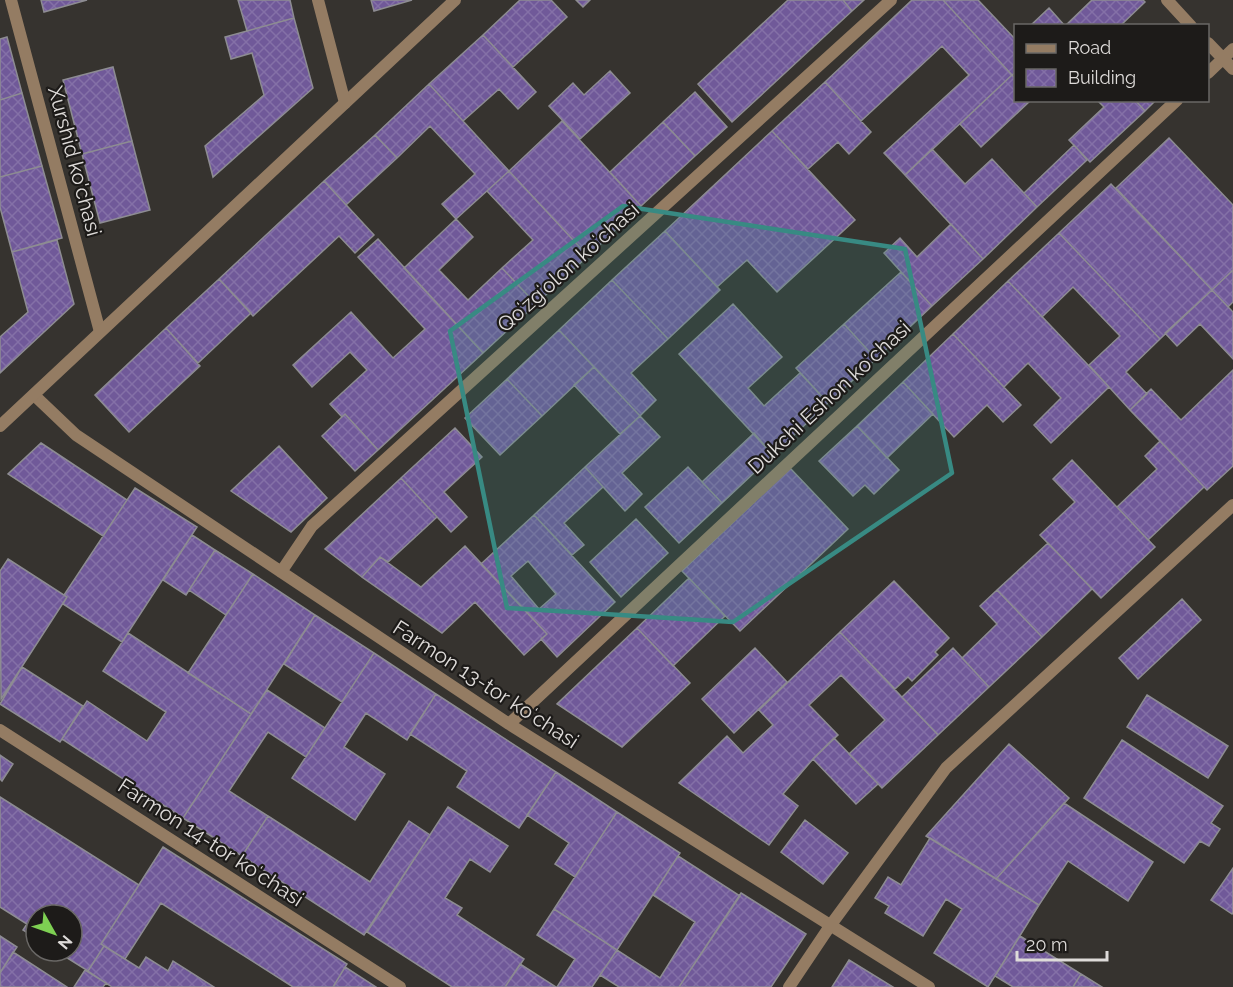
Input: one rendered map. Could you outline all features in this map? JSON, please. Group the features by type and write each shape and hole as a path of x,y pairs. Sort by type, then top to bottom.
{"street":[{"name":"Xurshid ko'chasi","path":"11,0 100,332"},
{"path":"318,0 345,103"},
{"path":"0,426 455,0"},
{"name":"Qoʻzgʻolon koʻchasi","path":"280,572 312,526 891,0"},
{"path":"1167,0 1189,24"},
{"path":"1209,43 1233,69"},
{"path":"1209,72 1233,49"},
{"name":"Dukchi Eshon koʻchasi","path":"509,724 1176,102"},
{"name":"Farmon 13-tor koʻchasi","path":"34,395 76,435 509,724 929,987"},
{"path":"789,987 830,926 946,768 1233,505"},
{"name":"Farmon 14-tor koʻchasi","path":"0,730 400,987"}],"highlighted area":[{"path":"623,206 905,249 952,473 733,622 507,608 450,331"}],"building":[{"path":"41,0 87,0 44,12"},
{"path":"238,0 290,0 294,18 247,31"},
{"path":"371,0 412,0 374,11"},
{"path":"520,0 551,0 567,17 513,67 483,35"},
{"path":"576,0 590,0 583,7"},
{"path":"788,0 843,0 852,11 732,122 698,84"},
{"path":"843,0 864,0 852,11"},
{"path":"912,0 943,0 1012,75 905,175 884,153 969,75 942,46 861,121 825,82"},
{"path":"943,0 978,0 1014,38 1014,74 1012,75"},
{"path":"1092,0 1143,0 1145,2 1122,24 1067,24"},
{"path":"1049,8 1063,24 1032,24"},
{"path":"294,18 313,88 213,177 205,146 264,95 252,53 231,59 225,37"},
{"path":"483,35 536,92 518,109 499,89 463,121 429,84"},
{"path":"7,37 22,93 0,100 0,39"},
{"path":"113,67 132,141 82,154 63,80"},
{"path":"610,71 630,93 580,139 549,106 573,83 584,95"},
{"path":"1012,75 1014,76 1014,102 1029,102 981,147 960,124"},
{"path":"825,82 871,132 849,154 838,142 808,169 772,131"},
{"path":"429,84 509,171 456,219 442,204 475,174 430,126 397,158 375,135"},
{"path":"695,92 727,127 695,156 663,122"},
{"path":"22,93 42,166 0,177 0,100"},
{"path":"1099,102 1137,102 1145,111 1090,162 1069,140 1104,107"},
{"path":"1137,102 1154,102 1145,111"},
{"path":"562,121 641,206 588,256 509,171"},
{"path":"663,122 695,156 641,206 610,172"},
{"path":"772,131 855,220 777,292 747,260 717,287 665,231"},
{"path":"375,135 397,158 346,205 324,181"},
{"path":"1169,138 1233,205 1233,270 1212,290 1116,188"},
{"path":"132,141 150,210 100,223 82,154"},
{"path":"1074,145 1087,160 1037,207 1024,193"},
{"path":"932,149 965,184 992,159 1037,207 983,259 905,175"},
{"path":"42,166 62,238 12,252 0,207 0,177"},
{"path":"509,171 588,256 536,304 502,268 533,240 487,191"},
{"path":"324,181 374,235 355,253 339,236 253,316 219,279"},
{"path":"1111,184 1212,290 1160,339 1059,233"},
{"path":"456,219 473,237 439,270 468,300 502,268 536,304 483,353 404,268"},
{"path":"951,224 983,259 932,306 884,253 900,238 917,257"},
{"path":"665,231 720,290 668,339 612,280"},
{"path":"1059,233 1160,339 1126,372 1147,394 1130,410 1089,365 1120,336 1073,287 1042,317 1008,281"},
{"path":"378,239 483,353 378,450 345,414 342,417 330,404 367,370 350,352 312,387 293,365 351,312 393,358 425,329 358,257"},
{"path":"57,240 74,304 0,373 0,337 28,312 12,252"},
{"path":"1233,270 1233,302 1228,307 1212,290"},
{"path":"901,272 932,306 876,359 844,324"},
{"path":"219,279 251,313 198,363 166,328"},
{"path":"612,280 668,339 631,373 656,400 640,416 559,330"},
{"path":"1008,281 1109,387 1051,443 1034,425 1061,398 1028,363 1004,387 953,334"},
{"path":"1212,290 1233,312 1233,359 1200,324 1177,346 1165,333"},
{"path":"733,304 782,357 748,388 764,406 800,373 828,403 773,455 679,354"},
{"path":"844,324 876,359 828,403 796,368"},
{"path":"166,328 200,366 129,432 95,395"},
{"path":"559,330 594,367 542,416 507,379"},
{"path":"953,334 1021,405 1003,422 987,405 954,437 903,382"},
{"path":"594,367 640,416 620,434 574,385"},
{"path":"1233,370 1233,466 1207,490 1130,410 1151,389 1181,420"},
{"path":"507,379 542,416 500,455 465,418"},
{"path":"903,382 933,414 887,458 857,426"},
{"path":"345,414 378,450 355,471 322,436"},
{"path":"640,416 660,437 622,473 642,494 625,511 585,467"},
{"path":"857,426 899,470 874,494 865,485 853,496 819,461"},
{"path":"455,428 482,457 444,492 467,517 451,532 401,478"},
{"path":"754,433 773,455 722,503 702,482"},
{"path":"1160,441 1204,487 1148,540 1117,507 1157,469 1145,456"},
{"path":"41,443 127,500 103,536 8,474"},
{"path":"279,446 327,498 291,532 231,491"},
{"path":"1072,460 1155,547 1101,598 1040,535 1075,502 1053,479"},
{"path":"585,467 603,487 564,523 584,545 572,555 534,515"},
{"path":"688,467 722,503 679,543 645,507"},
{"path":"790,468 848,529 740,631 682,571"},
{"path":"401,478 437,517 388,562 380,557 362,577 325,549"},
{"path":"135,488 197,527 122,642 63,604 67,597 64,595"},
{"path":"534,515 615,602 557,657 541,639 547,634 481,564","holes":["528,561 556,594 539,609 511,576"]},
{"path":"636,519 668,553 621,597 590,562"},
{"path":"192,535 215,550 186,595 163,580"},
{"path":"1048,543 1092,589 1042,637 997,590"},
{"path":"465,546 547,634 524,655 475,602 442,633 362,577 380,557 421,587"},
{"path":"215,550 253,574 226,615 189,590"},
{"path":"8,559 67,597 1,699 0,571"},
{"path":"253,574 315,615 251,714 188,673"},
{"path":"689,578 725,616 673,666 637,628"},
{"path":"894,581 949,638 935,652 938,655 912,681 908,677 895,689 840,632"},
{"path":"997,590 1042,637 989,687 962,658 997,624 980,606"},
{"path":"1182,599 1201,620 1138,679 1119,658"},
{"path":"315,615 374,653 342,702 284,664"},
{"path":"637,628 690,683 622,747 557,704"},
{"path":"840,632 938,735 882,788 849,754 885,720 841,675 809,705 838,735 813,759 783,794 798,806 769,845 679,783 727,736 743,753 773,725 759,710"},
{"path":"128,633 251,714 183,818 62,739 87,701 147,741 166,712 103,671"},
{"path":"755,648 787,682 734,733 702,699"},
{"path":"953,648 989,687 938,735 902,697"},
{"path":"374,653 436,694 407,740 366,713 344,747 385,774 355,820 292,778"},
{"path":"22,667 83,706 60,742 0,704"},
{"path":"267,690 325,728 306,757 268,732 229,791 268,816 242,856 183,818"},
{"path":"436,694 556,772 519,828 457,787 467,771 410,734"},
{"path":"1147,695 1228,746 1208,778 1127,727"},
{"path":"834,738 878,784 856,804 813,759"},
{"path":"1122,740 1223,806 1211,823 1220,829 1209,846 1200,841 1184,863 1084,798"},
{"path":"1009,744 1069,798 996,879 926,836"},
{"path":"0,755 13,764 2,781 0,779"},
{"path":"556,772 617,812 575,877 555,864 569,843 527,815"},
{"path":"0,797 139,885 101,944 104,946 88,971 75,963 84,963 84,903 24,903 24,922 0,907"},
{"path":"1064,803 1153,862 1128,901 1068,861 1039,905 996,879"},
{"path":"448,807 508,846 490,872 470,859 445,898 462,908 457,915 524,959 505,987 452,987 367,932"},
{"path":"617,812 680,853 617,950 554,909"},
{"path":"268,816 370,882 409,821 430,835 364,935 242,856"},
{"path":"805,820 848,853 823,884 781,852"},
{"path":"930,838 1039,905 988,987 934,953 962,909 946,899 923,936 885,913 889,906 875,898 888,877 901,885"},
{"path":"163,847 347,964 333,987 293,987 161,903 125,959 101,944"},
{"path":"678,856 740,896 679,987 619,987 600,975 617,950 660,978 695,922 653,895"},
{"path":"1233,868 1233,912 1232,914 1211,900"},
{"path":"741,893 806,934 771,987 679,987"},
{"path":"554,909 617,950 592,987 557,987 575,959 537,935"},
{"path":"0,936 17,947 0,973"},
{"path":"1020,936 1081,974 1073,987 1013,987 995,976"},
{"path":"104,946 139,968 146,957 168,971 173,961 214,987 112,987 88,971"},
{"path":"13,952 24,959 24,963 30,963 67,987 0,987 0,973"},
{"path":"849,960 893,987 832,987"},
{"path":"520,964 556,987 505,987"},
{"path":"345,967 376,987 333,987"},
{"path":"85,970 106,983 103,987 74,987"},
{"path":"1081,974 1102,987 1073,987"}]}
